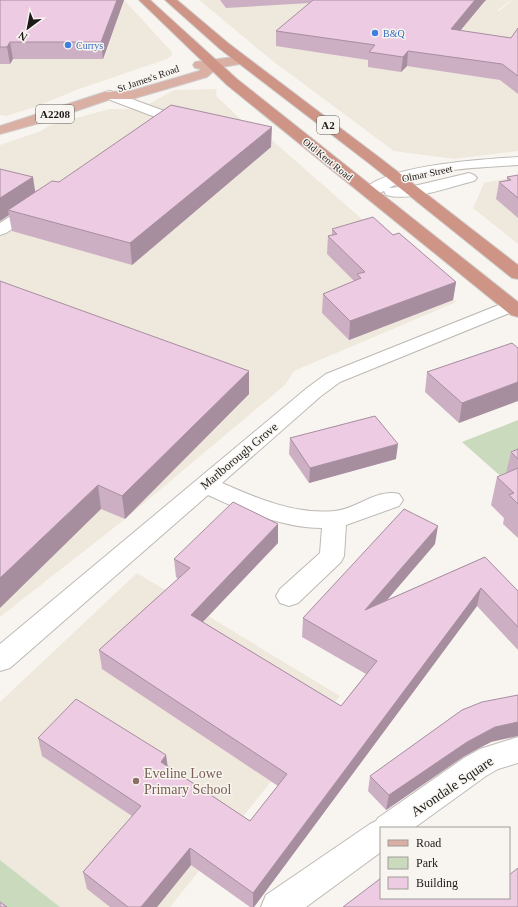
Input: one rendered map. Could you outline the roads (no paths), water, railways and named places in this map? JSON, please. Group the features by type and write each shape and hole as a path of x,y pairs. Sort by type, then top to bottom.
{"highway":[{"name":"Old Kent Road","path":"144,0 213,65 514,309"},
{"name":"A2","path":"170,0 242,60 414,191 518,274"}],"main road":[{"name":"St James's Road","path":"185,65 213,65 242,60"},
{"name":"St James's Road","path":"0,130 42,118 110,95 132,95 203,74 213,65"},
{"name":"St James's Road","path":"110,95 114,87 129,82"}],"street":[{"path":"110,95 162,115 166,119 134,141"},
{"name":"Olmar Street","path":"370,192 397,178 459,166 518,162"},
{"name":"Olmar Street","path":"370,192 414,191 474,177 518,162"},
{"path":"0,230 46,199"},
{"name":"Marlborough Grove","path":"0,660 314,392 333,378 514,309"},
{"path":"205,485 261,508 302,518 335,519 391,500"},
{"path":"289,596 332,556 335,519"},
{"name":"Avondale Square","path":"390,827 475,767 490,758 518,750"},
{"path":"278,907 380,835"}],"place":[{"name":"B&Q","path":"375,33"},
{"name":"Currys","path":"68,45"},
{"name":"Eveline Lowe Primary School","path":"136,781"}]}
